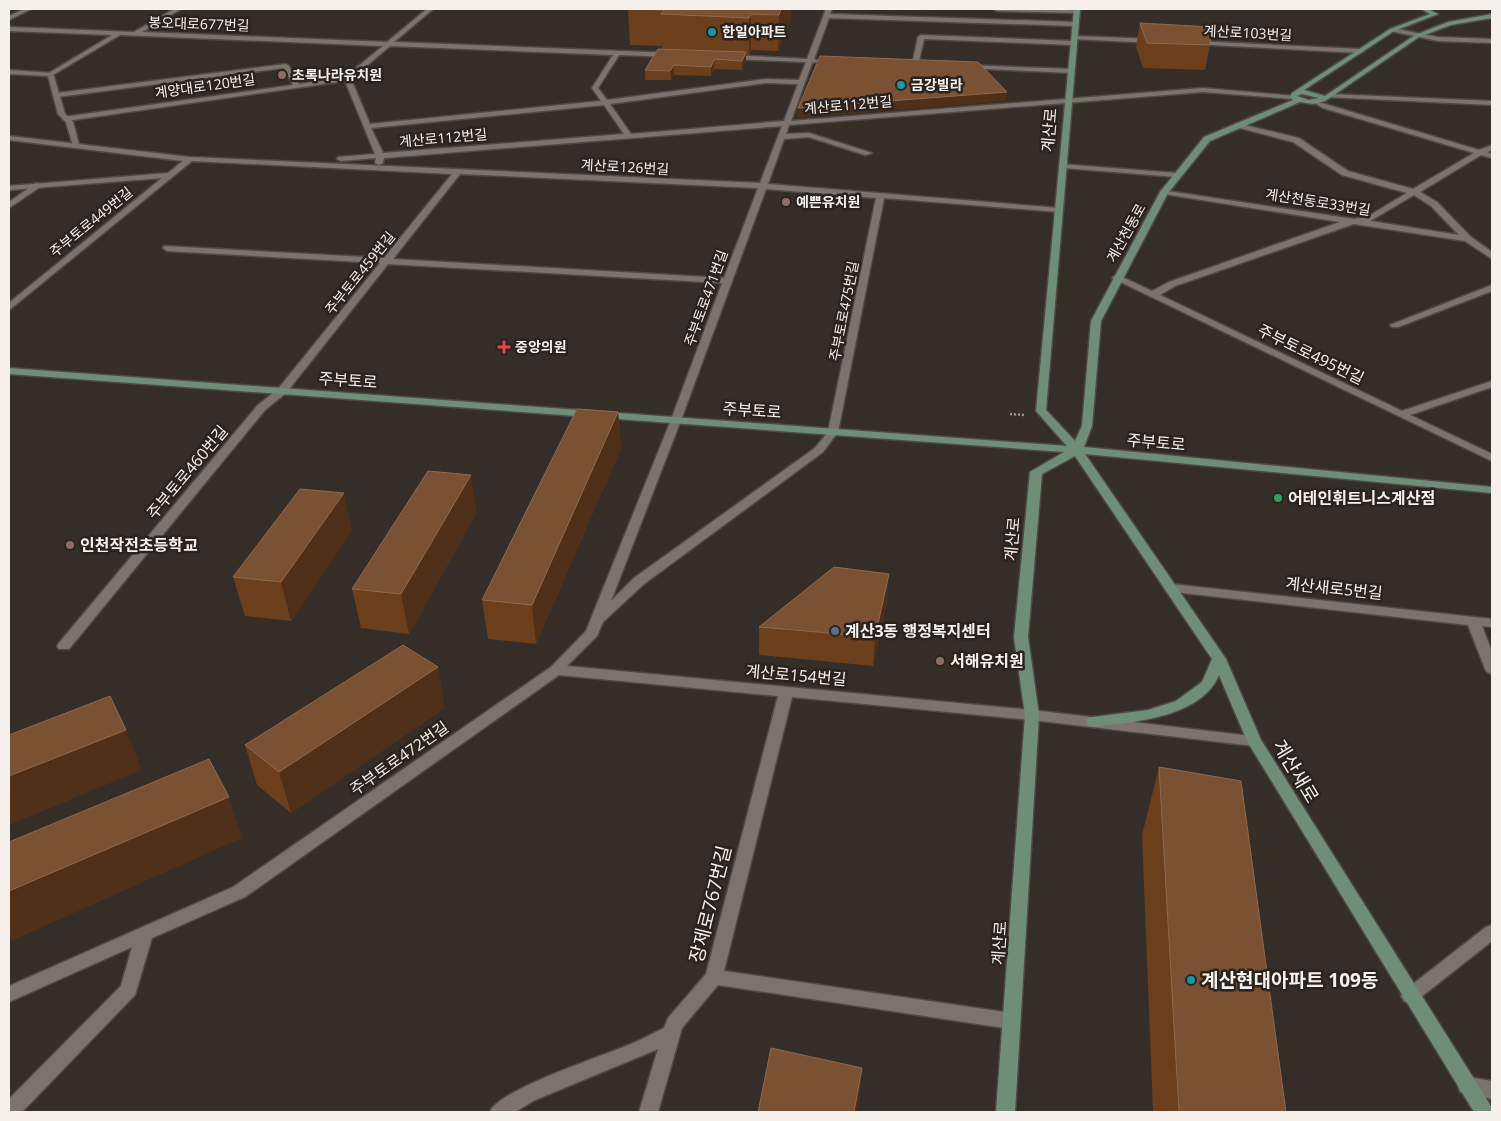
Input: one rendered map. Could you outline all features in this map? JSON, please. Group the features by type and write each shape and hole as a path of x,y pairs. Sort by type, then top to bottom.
{"street":[{"path":"9,18 28,9"},
{"path":"135,34 178,9"},
{"path":"378,168 380,156 347,79 430,9"},
{"path":"997,9 1077,10"},
{"name":"계산천동로","path":"1077,450 1087,426 1096,321 1164,192 1177,175 1207,140 1295,97 1392,30 1435,14 1424,9"},
{"name":"계산로","path":"1005,1112 1032,715 1021,637 1036,472 1077,450 1041,411 1077,10"},
{"path":"827,12 1076,24"},
{"name":"주부토로471번길","path":"676,420 827,12"},
{"path":"1323,99 1417,36 1450,23 1492,16"},
{"name":"봉오대로677번길","path":"9,29 684,56"},
{"path":"1392,30 1417,36 1492,41"},
{"path":"9,72 51,74 119,33"},
{"path":"915,65 920,37 1163,42"},
{"name":"계산로103번길","path":"1183,42 1361,50"},
{"path":"617,53 595,88 629,136"},
{"path":"723,57 819,61"},
{"path":"906,64 924,65"},
{"path":"57,95 286,66 297,86"},
{"path":"962,66 1071,71"},
{"path":"51,74 62,114 69,122 77,146"},
{"name":"계양대로120번길","path":"66,119 347,79"},
{"path":"367,126 604,102 766,81 801,82"},
{"name":"계산로112번길","path":"289,164 1069,99 1203,90 1295,97"},
{"path":"1295,97 1492,103"},
{"path":"1323,99 1325,107 1492,156"},
{"path":"1239,125 1296,140 1345,173 1414,192 1434,204 1468,239 1492,256"},
{"path":"781,137 809,135 868,153"},
{"name":"계산로126번길","path":"9,138 190,159 763,186 1059,210"},
{"path":"1153,294 1172,284 1354,221 1369,220 1492,147"},
{"name":"주부토로449번길","path":"9,306 190,159"},
{"path":"1063,166 1177,175"},
{"name":"주부토로459번길","path":"282,391 458,172"},
{"path":"9,188 170,175"},
{"path":"9,206 39,185"},
{"name":"계산천동로33번길","path":"1164,192 1468,239"},
{"name":"주부토로475번길","path":"834,432 881,195"},
{"path":"167,248 728,281"},
{"name":"주부토로495번길","path":"1117,278 1492,458"},
{"path":"1395,325 1492,288"},
{"name":"주부토로","path":"9,370 1077,450 1492,490"},
{"path":"1402,414 1492,384"},
{"name":"주부토로460번길","path":"64,646 262,408 282,391"},
{"name":"주부토로472번길","path":"9,994 239,892 556,670 592,634 676,420"},
{"path":"597,621 639,581 820,450 834,432"},
{"name":"계산새로","path":"1077,450 1219,659 1254,741 1410,996 1484,1112"},
{"name":"계산새로5번길","path":"1171,588 1492,623"},
{"path":"1473,621 1492,669"},
{"path":"1093,722 1148,716 1181,704 1208,685 1219,659"},
{"name":"계산로154번길","path":"556,670 1032,715 1254,741"},
{"name":"장제로767번길","path":"649,1112 674,1024 714,977 786,692"},
{"path":"1410,996 1492,932"},
{"path":"9,1112 129,990 144,935"},
{"path":"714,977 1011,1021"},
{"path":"499,1112 528,1094 635,1051 671,1033"},
{"path":"1467,1086 1492,1090"}],"building":[{"path":"628,9 781,9 779,15 751,14 749,18 661,14 664,10"},
{"path":"1140,23 1211,27 1210,45 1147,43"},
{"path":"658,49 746,52 742,61 714,59 711,67 674,65 670,71 645,70"},
{"name":"금강빌라","path":"820,56 978,62 1007,92 798,108"},
{"path":"577,409 618,412 532,605 482,600"},
{"path":"428,471 471,475 401,594 352,589"},
{"path":"300,489 344,493 281,582 233,577"},
{"path":"834,567 889,574 875,637 759,627"},
{"path":"403,645 438,667 279,772 245,745"},
{"path":"110,696 126,730 9,776 9,735"},
{"path":"209,759 229,797 9,891 9,842"},
{"path":"1159,767 1241,781 1286,1112 1179,1112"},
{"path":"771,1048 862,1068 854,1112 758,1112"}],"place":[{"name":"한일아파트","path":"712,32"},
{"name":"초록나라유치원","path":"282,75"},
{"name":"금강빌라","path":"901,85"},
{"name":"예쁜유치원","path":"786,202"},
{"name":"중앙의원","path":"504,347"},
{"name":"어테인휘트니스계산점","path":"1278,498"},
{"name":"인천작전초등학교","path":"70,545"},
{"name":"계산3동 행정복지센터","path":"835,631"},
{"name":"서해유치원","path":"940,661"},
{"name":"계산현대아파트 109동","path":"1191,980"}]}
